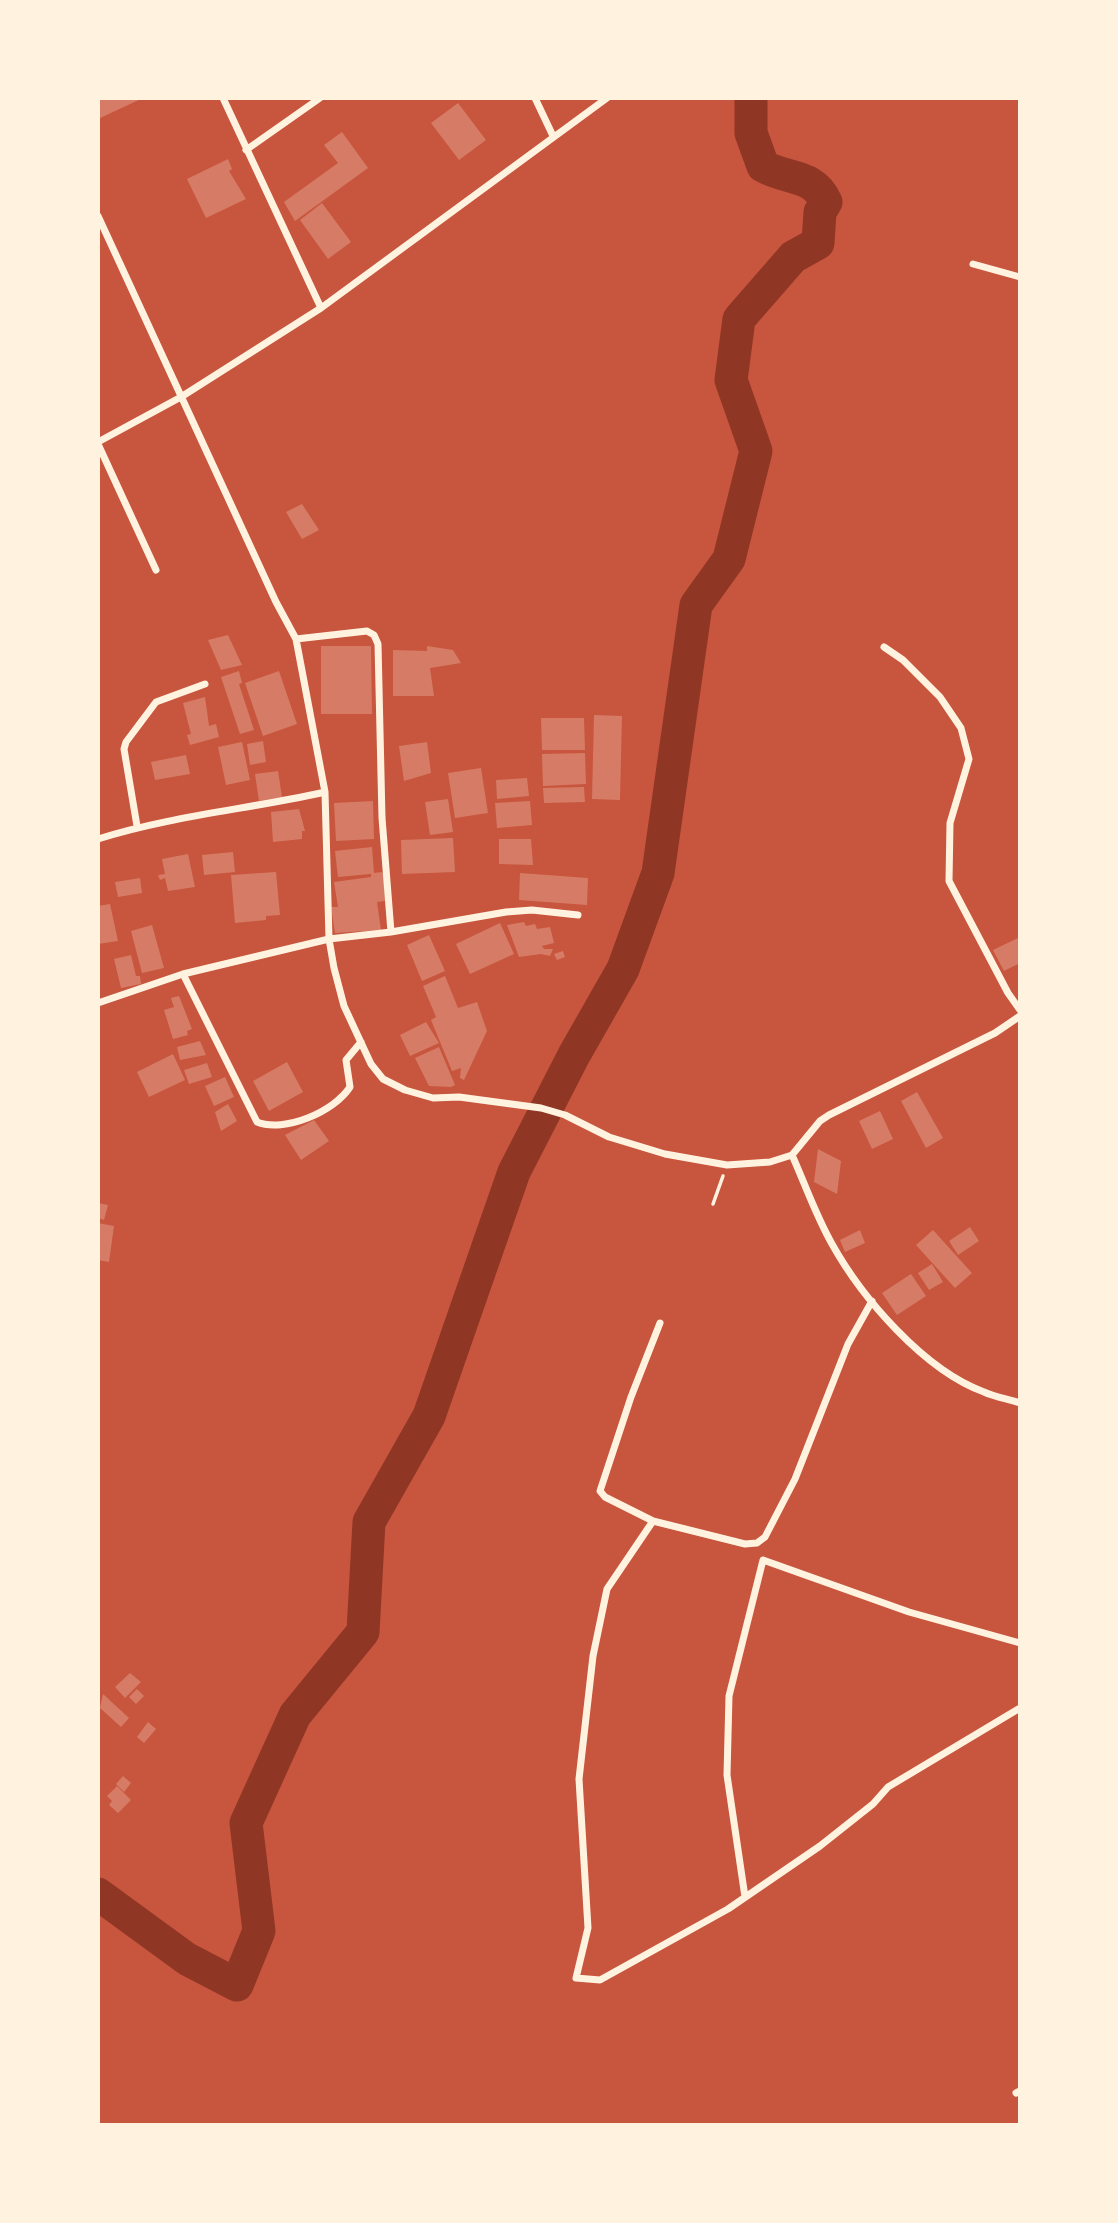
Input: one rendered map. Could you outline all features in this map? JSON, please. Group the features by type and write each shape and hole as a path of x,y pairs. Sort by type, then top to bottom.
{"street":[{"path":"223,98 321,308"},
{"path":"246,150 320,98"},
{"path":"535,98 553,136"},
{"path":"156,570 98,443 181,397 321,308 607,98"},
{"path":"98,216 296,639 325,792 329,939 344,1006 371,1064 383,1079 405,1090 433,1098 459,1097 541,1108 565,1115 610,1137 665,1154 727,1165 770,1162 792,1156 820,1121 829,1115 995,1033 1020,1016"},
{"path":"973,264 1020,277"},
{"path":"296,639 367,631 374,635 378,644 382,818 391,932"},
{"path":"884,647 904,660 940,697 961,728 969,759 950,823 949,881 1008,993 1020,1010"},
{"path":"137,826 124,749 126,742 156,702 205,684"},
{"path":"98,839 137,826 212,815 325,792"},
{"path":"98,1003 183,974 329,939 391,932 506,912 532,910 578,915"},
{"path":"183,974 257,1122 265,1126 296,1121 331,1106 348,1091 350,1083 346,1060 361,1042"},
{"path":"792,1156 831,1242 853,1278 893,1326 948,1373 982,1392 1020,1403"},
{"path":"660,1323 631,1397 600,1491 605,1497 653,1521 746,1544 757,1543 765,1537 795,1479 848,1344 872,1301"},
{"path":"653,1521 607,1588 593,1656 579,1779 589,1928 576,1978 600,1980 745,1898 841,1829 873,1804 888,1787 1020,1709"},
{"path":"745,1898 727,1775 729,1696 763,1560 909,1612 1020,1643"}],"path":[{"path":"713,1204 727,1165"}],"building":[{"path":"98,98 143,98 98,119"},
{"path":"458,103 486,140 459,160 431,123"},
{"path":"342,132 368,168 295,221 284,202 338,163 324,145"},
{"path":"228,159 232,169 229,171 246,199 206,218 187,179"},
{"path":"322,203 351,242 328,259 300,220"},
{"path":"302,504 319,530 302,539 286,512"},
{"path":"228,635 242,665 221,670 208,640"},
{"path":"321,646 371,646 372,714 321,714"},
{"path":"427,646 453,650 461,663 430,668 434,696 393,696 393,650 427,651"},
{"path":"239,671 242,683 239,684 254,730 240,734 221,677"},
{"path":"279,671 297,724 263,736 245,683"},
{"path":"205,697 209,726 216,724 219,737 190,745 187,735 191,734 183,703"},
{"path":"594,715 622,716 620,800 592,799"},
{"path":"541,718 584,718 585,750 542,750"},
{"path":"263,741 266,762 250,765 247,744"},
{"path":"242,742 250,780 226,785 218,747"},
{"path":"427,742 431,773 404,781 399,746"},
{"path":"585,753 586,784 543,786 542,754"},
{"path":"186,755 190,774 155,780 151,762"},
{"path":"481,768 488,813 455,818 448,773"},
{"path":"278,771 282,797 259,801 255,774"},
{"path":"527,778 529,796 497,799 496,780"},
{"path":"584,787 585,802 544,803 543,788"},
{"path":"448,799 453,832 430,835 425,802"},
{"path":"373,801 374,839 336,841 334,803"},
{"path":"530,801 532,825 497,828 495,803"},
{"path":"299,809 305,831 302,831 302,839 273,842 271,812"},
{"path":"453,838 455,872 402,874 401,840"},
{"path":"499,839 531,839 533,865 499,864"},
{"path":"372,847 374,873 382,872 384,875 385,901 377,902 381,930 335,933 331,907 338,907 334,882 371,877 371,874 338,877 335,851"},
{"path":"233,852 235,872 204,875 202,855"},
{"path":"188,854 195,887 168,891 165,878 160,880 158,875 165,874 162,859"},
{"path":"276,872 280,915 266,916 266,920 235,923 231,875"},
{"path":"520,873 588,878 587,905 519,900"},
{"path":"140,878 142,893 118,897 115,882"},
{"path":"110,904 118,941 98,944 98,906"},
{"path":"524,922 526,926 535,924 537,929 550,927 554,943 542,946 544,949 553,949 550,956 541,954 519,957 507,925"},
{"path":"500,923 514,954 470,974 456,944"},
{"path":"152,925 164,968 142,973 131,931"},
{"path":"429,935 445,971 422,981 407,945"},
{"path":"1020,937 1020,963 1004,971 993,950"},
{"path":"563,951 565,957 557,960 554,954"},
{"path":"131,955 136,976 140,976 141,984 121,988 114,959"},
{"path":"445,976 458,1008 477,1002 487,1031 464,1080 460,1078 461,1068 452,1071 431,1020 436,1017 423,986"},
{"path":"179,996 192,1029 187,1031 188,1035 173,1039 164,1010 174,1007 171,998"},
{"path":"426,1022 439,1043 410,1056 400,1035"},
{"path":"200,1041 206,1055 180,1060 177,1047"},
{"path":"439,1047 455,1085 451,1087 429,1086 415,1058"},
{"path":"173,1054 185,1080 149,1097 137,1072"},
{"path":"287,1062 303,1092 269,1111 253,1081"},
{"path":"207,1063 212,1077 189,1084 184,1070"},
{"path":"225,1077 234,1097 214,1106 205,1086"},
{"path":"917,1092 943,1138 926,1148 901,1101"},
{"path":"228,1104 237,1121 221,1131 215,1112"},
{"path":"880,1111 893,1139 872,1149 859,1121"},
{"path":"314,1120 329,1141 301,1160 285,1135"},
{"path":"818,1149 841,1161 837,1194 814,1182"},
{"path":"98,1203 108,1205 104,1220 98,1218"},
{"path":"98,1223 114,1226 109,1262 98,1260"},
{"path":"970,1227 979,1241 958,1255 949,1241"},
{"path":"860,1230 865,1243 845,1252 840,1240"},
{"path":"933,1230 972,1273 955,1288 916,1245"},
{"path":"932,1264 943,1282 929,1290 918,1273"},
{"path":"911,1274 926,1296 897,1315 882,1293"},
{"path":"130,1673 141,1682 125,1698 115,1687"},
{"path":"137,1689 144,1696 136,1704 129,1697"},
{"path":"103,1694 129,1718 121,1727 100,1708"},
{"path":"148,1722 156,1729 144,1743 137,1737"},
{"path":"123,1776 131,1783 124,1792 116,1784"},
{"path":"117,1786 131,1800 118,1813 109,1805 112,1801 107,1796"}],"waterway":[{"path":"98,1894 187,1959 237,1985 259,1931 246,1823 295,1715 363,1632 369,1522 429,1416 514,1172 574,1055 623,969 658,873 696,605 729,559 756,451 731,380 739,319 793,257 818,243 820,212 826,202 814,186 763,166 751,133 751,98"}]}
